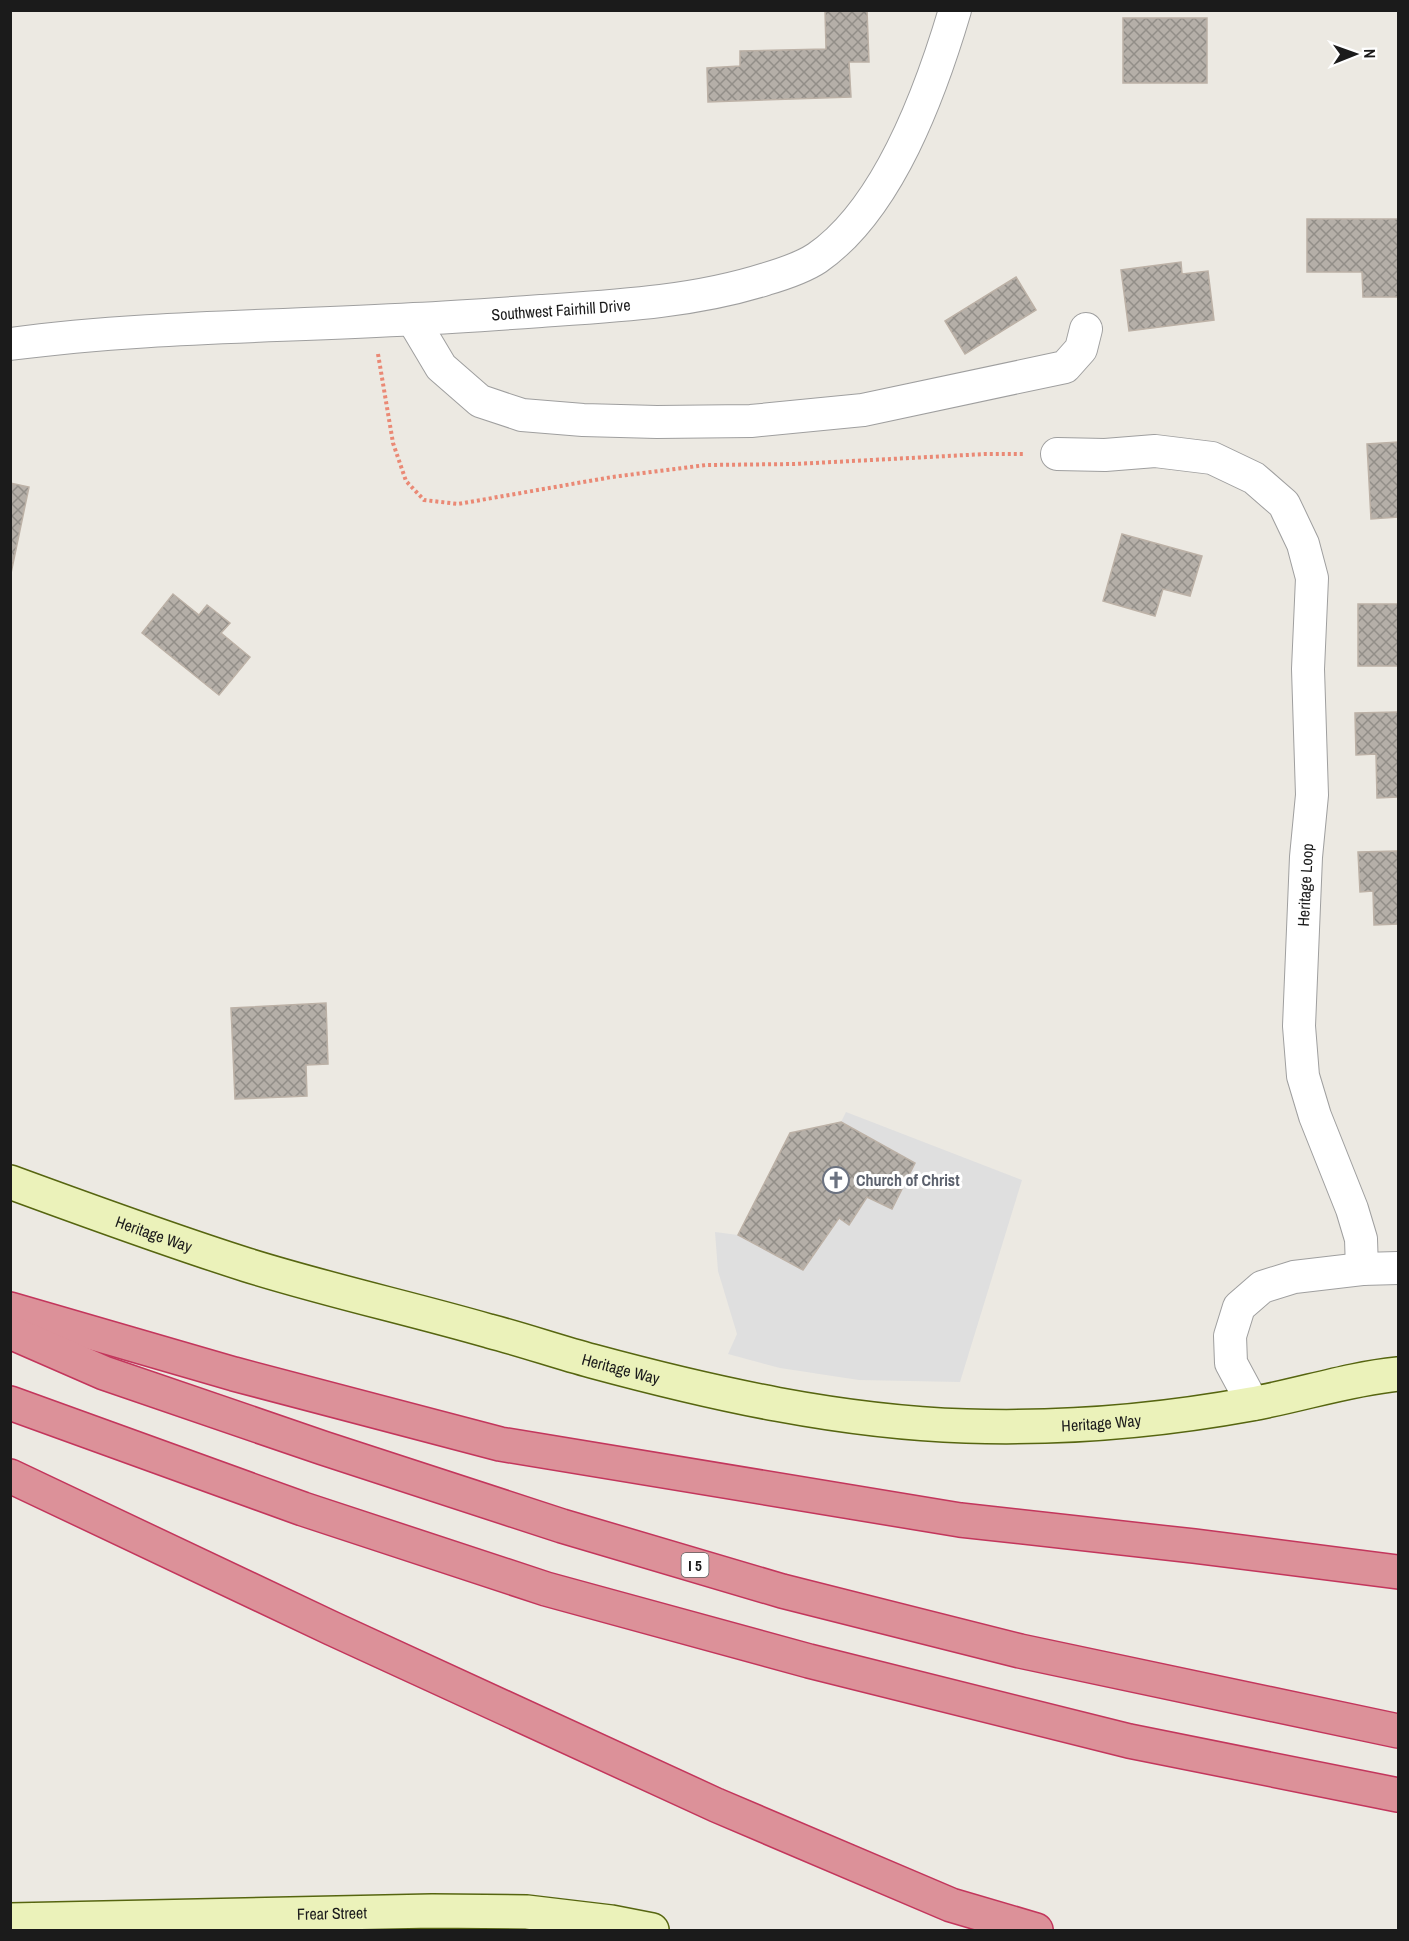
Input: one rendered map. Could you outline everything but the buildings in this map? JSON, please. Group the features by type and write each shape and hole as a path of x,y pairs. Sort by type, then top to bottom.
{"highway":[{"path":"10,1309 234,1374 500,1444 960,1520 1398,1572"},
{"name":"I 5","path":"10,1332 104,1373 323,1448 562,1526 782,1591 1020,1651 1398,1731"},
{"path":"10,1403 303,1509 546,1589 809,1661 1129,1741 1398,1795"},
{"path":"10,1476 331,1628 716,1805 951,1905 1036,1930"}],"street":[{"name":"Southwest Fairhill Drive","path":"10,344 208,327 413,320 621,305 739,288 784,274 815,259 844,236 870,203 897,157 936,73 955,10"},
{"path":"413,320 441,367 480,401 522,414 583,420 657,422 751,421 863,410 1065,367 1081,349 1086,329"},
{"name":"Heritage Loop","path":"1057,454 1106,455 1155,451 1212,458 1254,478 1284,504 1303,544 1311,578 1308,669 1312,795 1306,857 1299,1026 1303,1076 1315,1116 1352,1209 1360,1239 1362,1269"},
{"name":"Heritage Way","path":"10,1182 166,1238 281,1275 491,1331 591,1361 752,1399 824,1413 890,1421 966,1426 1097,1424 1166,1417 1253,1404 1354,1380 1398,1374"},
{"path":"1253,1404 1232,1363 1230,1335 1239,1308 1262,1287 1294,1277 1362,1269 1398,1268"},
{"name":"Frear Street","path":"10,1920 420,1911 527,1912 611,1922 652,1930"}],"shaded area":[{"path":"846,1112 1022,1180 960,1382 859,1380 780,1368 728,1354 737,1334 718,1271 715,1232 738,1235 803,1270 839,1218 849,1224 867,1197 892,1208 915,1163 841,1122"}],"place":[{"name":"Church of Christ","path":"836,1180"}]}
